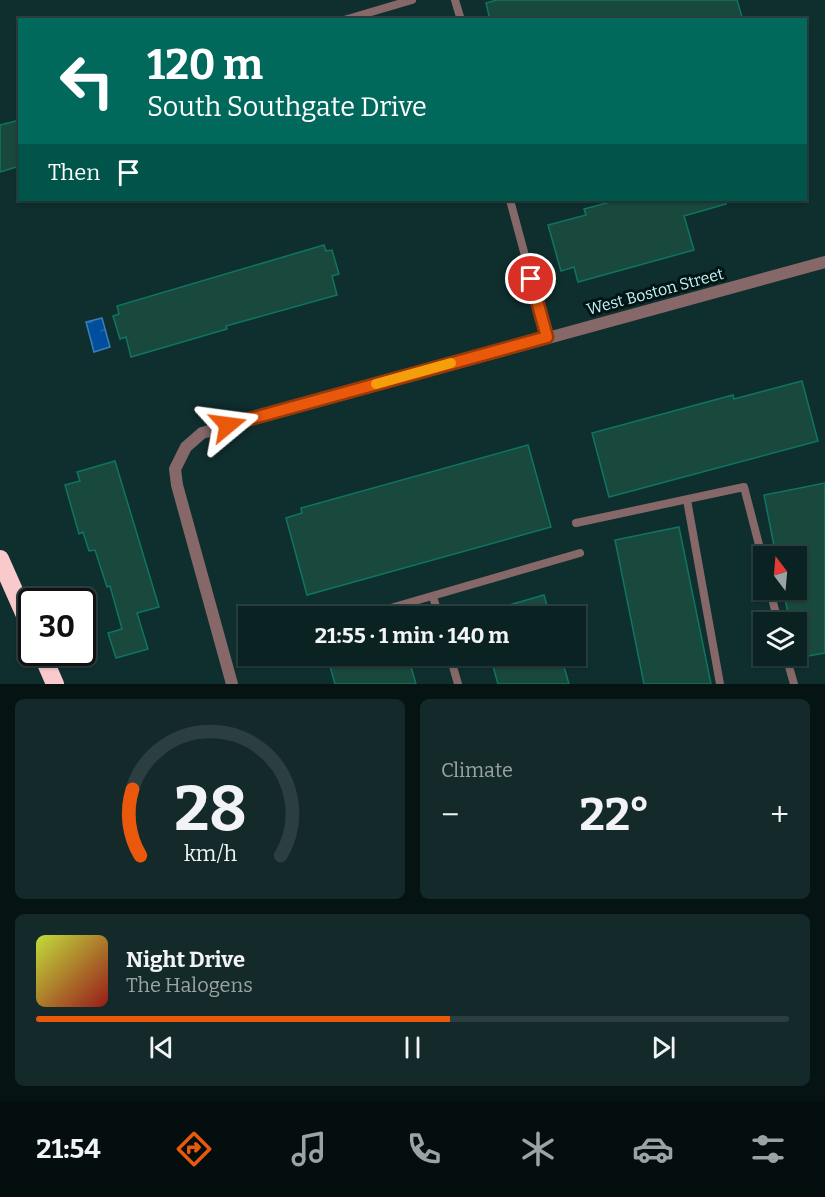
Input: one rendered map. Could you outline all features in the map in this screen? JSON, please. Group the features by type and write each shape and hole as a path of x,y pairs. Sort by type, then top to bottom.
{"highway":[{"path":"0,559 18,600"},
{"path":"47,666 55,684"}],"street":[{"name":"West Boston Street","path":"232,684 177,485 175,469 186,447 202,433 825,262"}],"lane":[{"path":"351,18 412,0"},
{"path":"455,0 460,18"},
{"path":"510,201 547,337"},
{"path":"576,523 744,487 759,546"},
{"path":"687,500 720,684"},
{"path":"400,606 580,553"},
{"path":"433,597 436,606"},
{"path":"453,666 458,684"},
{"path":"789,666 794,684"}],"water":[{"path":"102,318 110,347 94,352 86,322"}],"building":[{"path":"497,0 737,0 742,18 490,18 486,3"},
{"path":"18,120 18,167 0,172 0,125"},
{"path":"614,201 725,201 726,204 684,216 694,250 578,282 574,267 561,271 548,225 586,215 584,209"},
{"path":"324,245 326,251 332,250 339,274 332,276 337,295 226,326 227,329 131,357 126,337 120,339 113,316 119,314 117,306"},
{"path":"802,381 818,441 609,497 592,433 733,395 734,399"},
{"path":"528,445 551,527 307,595 286,518 302,513 301,508"},
{"path":"115,461 159,607 137,613 148,649 116,658 108,633 122,629 110,586 107,587 95,550 89,551 83,532 79,534 65,485 80,481 77,472"},
{"path":"825,483 825,653 807,656 807,612 788,612 785,600 807,600 807,546 774,546 764,495"},
{"path":"679,527 711,684 644,684 615,540"},
{"path":"544,595 547,606 506,606"},
{"path":"330,666 411,666 416,684 335,684"},
{"path":"493,666 564,666 569,684 498,684"}],"slow traffic":[{"path":"376,384 451,363"}],"route":[{"path":"228,425 547,337 531,279"}]}
